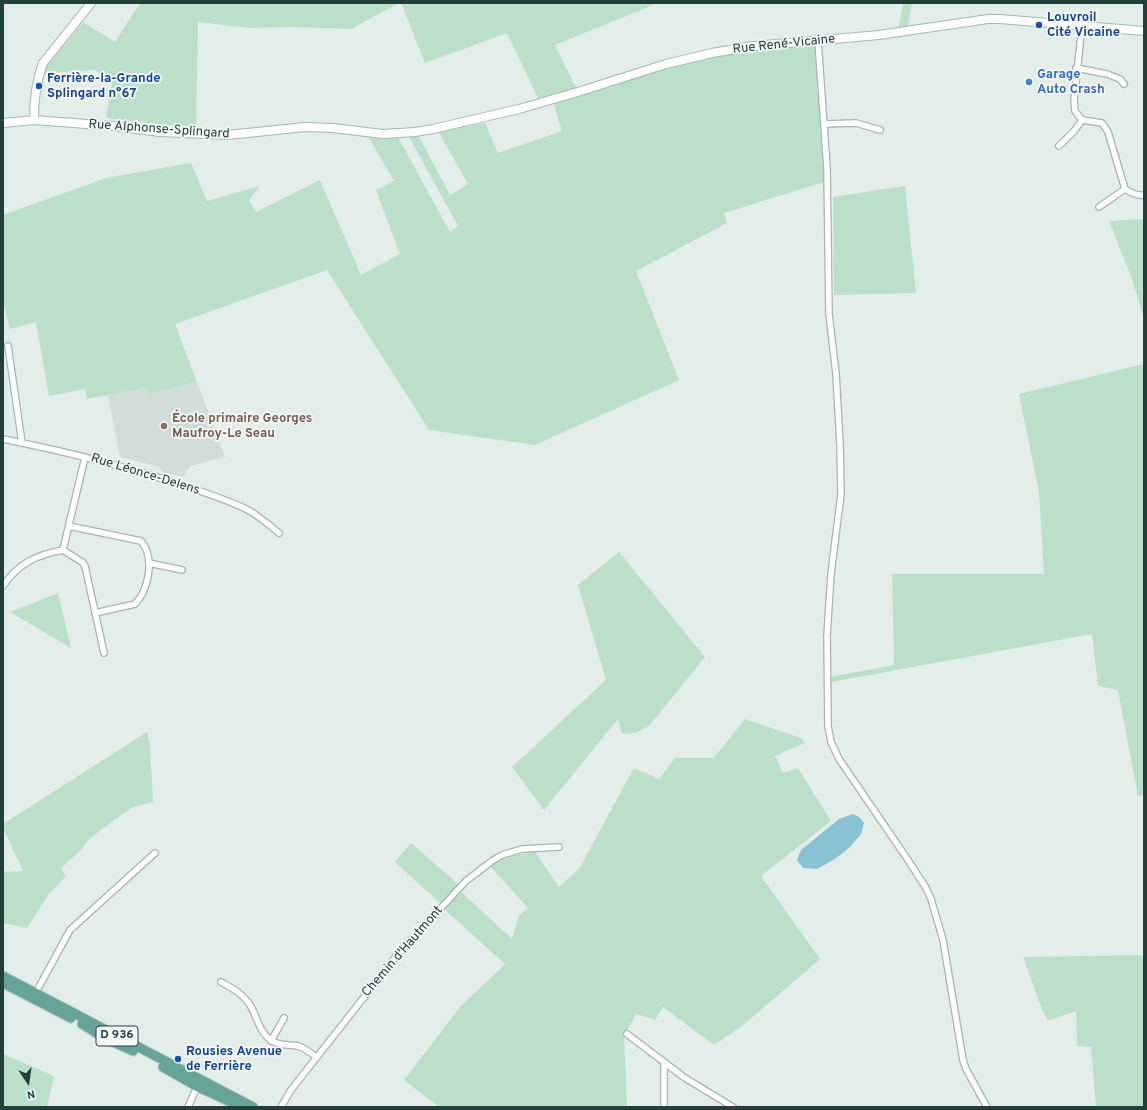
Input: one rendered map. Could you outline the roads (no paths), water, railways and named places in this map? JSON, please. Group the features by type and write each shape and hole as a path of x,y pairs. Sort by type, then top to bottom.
{"main road":[{"name":"D 936","path":"3,976 33,996 106,1039 125,1047 173,1072 199,1082 253,1107"},
{"name":"D 936","path":"3,983 33,996"},
{"name":"D 936","path":"199,1082 241,1107"}],"street":[{"path":"34,120 36,91 39,73 43,63 91,3"},
{"name":"Rue René-Vicaine","path":"433,129 519,109 687,59 754,46 892,33 988,19 1144,31"},
{"path":"1082,26 1076,68 1074,100 1075,111 1082,120 1102,123 1108,132 1125,190 1139,196 1144,196"},
{"path":"818,41 827,168 829,314 839,416 841,494 831,574 826,636 828,726 831,742 839,759 908,860 932,899 943,940 961,1051 966,1069 987,1107"},
{"path":"1076,68 1120,78 1124,84"},
{"name":"Rue Alphonse-Splingard","path":"3,123 34,120 113,126 160,132 228,135 305,127 333,128 383,134 433,129"},
{"path":"1059,146 1075,130 1082,120"},
{"path":"824,124 856,123 880,130"},
{"path":"1099,207 1125,190"},
{"path":"8,346 22,443"},
{"name":"Rue Léonce-Delens","path":"3,439 85,457 164,479 233,503 251,512 279,533"},
{"path":"63,550 85,457"},
{"path":"69,526 141,541 144,545 149,563 149,572 140,599 135,604 95,613"},
{"path":"3,586 5,579 20,567 34,558 46,553 63,550 82,562 104,653"},
{"path":"149,563 182,570"},
{"name":"Chemin d'Hautmont","path":"281,1107 291,1090 398,954 466,881 502,855 522,849 559,847"},
{"path":"33,996 70,930 155,853"},
{"path":"221,982 246,999 263,1031 271,1041 299,1046 316,1058"},
{"path":"271,1041 284,1018"},
{"path":"627,1034 685,1078 733,1107"},
{"path":"664,1062 664,1107"},
{"path":"188,1107 199,1082"}],"water":[{"path":"853,814 859,817 864,823 861,834 850,847 835,859 817,869 803,868 797,860 801,850 839,819"}],"place":[{"name":"Louvroil Cité Vicaine","path":"1039,25"},
{"name":"Garage Auto Crash","path":"1029,82"},
{"name":"Ferrière-la-Grande Splingard n°67","path":"39,86"},
{"name":"École primaire Georges Maufroy-Le Seau","path":"164,426"},
{"name":"Rousies Avenue de Ferrière","path":"178,1059"}]}
